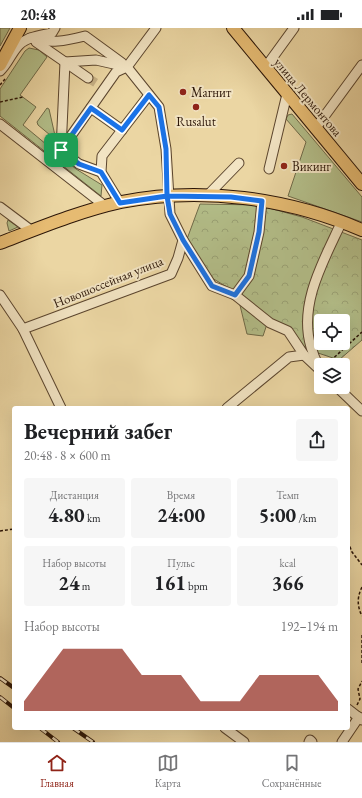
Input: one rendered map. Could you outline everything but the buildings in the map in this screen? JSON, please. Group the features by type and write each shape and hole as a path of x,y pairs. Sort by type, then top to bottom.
{"main road":[{"name":"улица Лермонтова","path":"233,28 315,129 362,182"},
{"path":"0,65 19,30"},
{"path":"0,243 105,206 167,196 207,196 262,201 309,211 342,221 362,230"}],"street":[{"path":"0,71 8,64 19,45 30,38 52,33 55,28"},
{"path":"61,150 91,108 100,86 116,72 126,66 156,28"},
{"path":"265,68 294,28"},
{"path":"19,30 88,78"},
{"path":"30,38 44,42 56,43 85,36 126,66 159,107 166,149 167,196 170,214 183,240 212,286 235,295 270,323 288,331 304,355 314,362"},
{"path":"65,62 96,60 126,66"},
{"path":"61,150 65,62"},
{"path":"315,129 362,65"},
{"path":"269,169 287,94"},
{"path":"120,203 101,172 102,156 149,95"},
{"path":"91,108 122,130"},
{"path":"0,124 105,206"},
{"path":"61,150 79,164 101,172"},
{"path":"207,196 239,163"},
{"path":"235,295 249,276 259,232 262,201"},
{"path":"3,213 32,231"},
{"path":"317,358 311,347 307,319 311,295 342,221"},
{"name":"Новошоссейная улица","path":"23,329 171,274 178,258 183,240"},
{"path":"0,295 23,329 60,406"},
{"path":"229,406 289,357 304,355"},
{"path":"345,394 362,411"},
{"path":"350,725 355,715"},
{"path":"342,742 348,730"},
{"path":"228,732 244,742"},
{"path":"309,742 310,740 312,742"}],"path":[{"path":"0,102 23,96"},
{"path":"333,358 362,332"},
{"path":"0,531 12,529"},
{"path":"350,547 362,565"},
{"path":"362,587 358,595 359,609 362,616"},
{"path":"362,635 362,664"},
{"path":"355,715 360,699 358,689 362,681"}],"green space":[{"path":"0,28 10,28 0,46"},
{"path":"29,48 39,50 47,57 20,95 36,107 23,125 76,169 102,185 101,196 0,116 0,89 25,51"},
{"path":"47,108 49,109 56,140 38,125 37,122"},
{"path":"292,114 362,197 362,222 288,196 306,142 286,119 288,115"},
{"path":"200,204 258,205 302,217 362,240 362,340 341,358 333,358 309,350 268,321 263,336 247,334 237,293 212,278 187,239"},
{"path":"8,220 18,227 9,231 7,223"}],"tunnel":[{"path":"88,78 96,83"}],"railway":[{"path":"0,678 12,687"},
{"path":"0,697 12,706"},
{"path":"43,730 58,742"},
{"path":"76,730 93,742"}],"place":[{"name":"Магнит","path":"183,92"},
{"name":"Rusalut","path":"196,107"},
{"name":"Викинг","path":"284,166"}],"route":[{"path":"61,150 79,164 101,172 120,203 167,196 170,214 183,240 212,286 235,295 249,276 259,232 262,201 199,195 167,196 166,149 159,107 149,95 122,130 91,108 61,150"}]}
